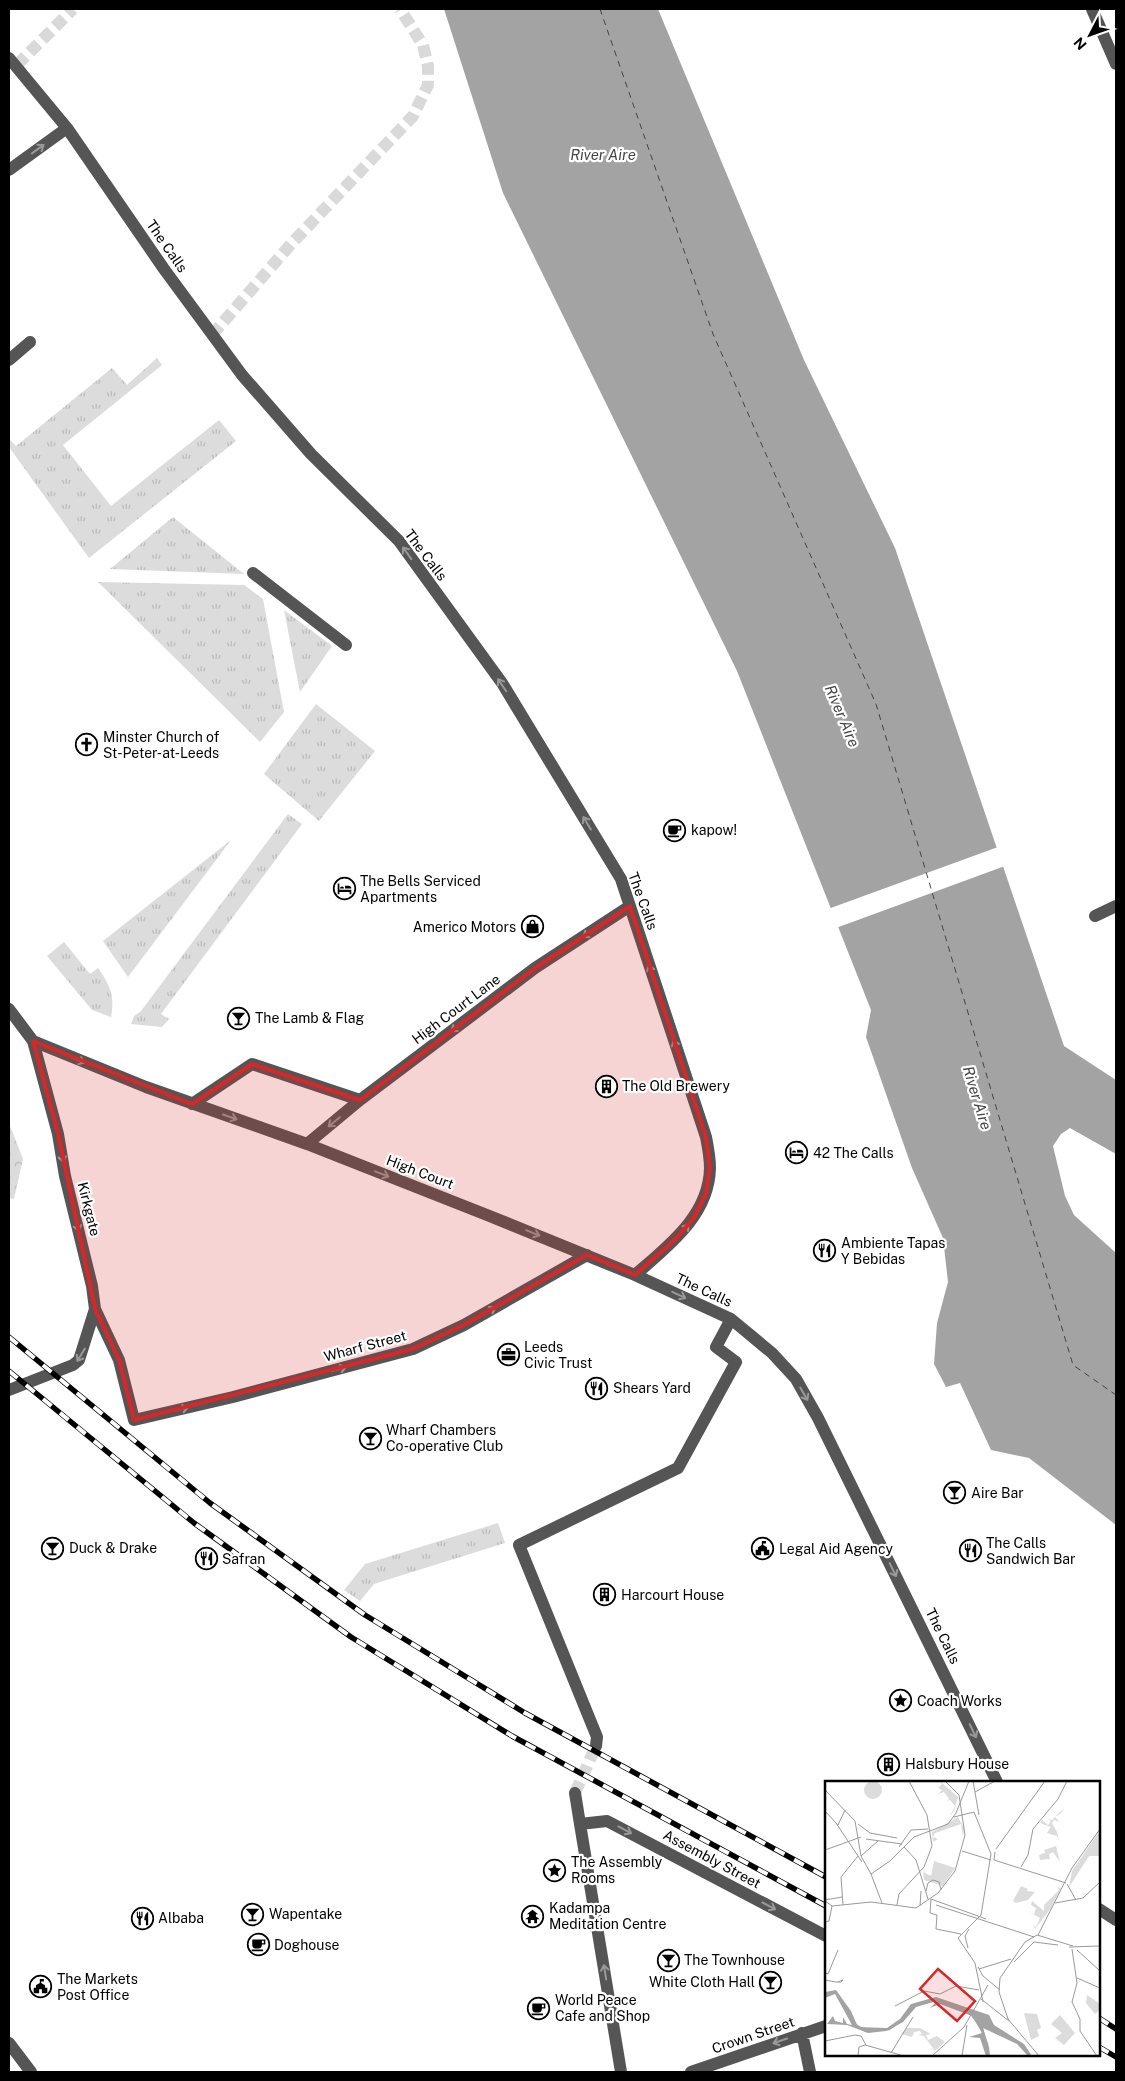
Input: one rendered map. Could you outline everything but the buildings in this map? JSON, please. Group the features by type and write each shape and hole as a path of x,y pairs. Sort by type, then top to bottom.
{"street":[{"path":"1092,9 1116,64"},
{"name":"The Calls","path":"9,58 67,128 164,269 242,375 311,454 399,541 502,683 621,879 706,1137 710,1168 706,1194 694,1218 675,1240 635,1275 731,1319 772,1354 796,1379 814,1410 997,1781"},
{"path":"9,170 67,128"},
{"path":"9,360 30,342"},
{"path":"253,572 346,645"},
{"name":"High Court Lane","path":"307,1144 360,1100 535,968 630,906"},
{"path":"1095,916 1116,906"},
{"name":"Kirkgate","path":"9,1009 33,1041 58,1134 65,1176 92,1286 95,1309 119,1360 134,1420"},
{"name":"High Court","path":"33,1041 192,1104 307,1144 635,1275"},
{"path":"192,1104 252,1064 360,1100"},
{"name":"Wharf Street","path":"134,1420 233,1398 413,1349 464,1325 586,1255"},
{"path":"9,1390 72,1365 79,1360 85,1348 95,1309"},
{"path":"596,1746 597,1737 519,1545 678,1468 736,1362 716,1347 731,1319"},
{"path":"575,1793 621,2072"},
{"name":"Assembly Street","path":"580,1824 607,1821 825,1935"},
{"path":"1100,1910 1116,1920"},
{"name":"Crown Street","path":"691,2072 825,2026"},
{"path":"802,2034 810,2072"},
{"path":"10,2047 31,2072"}],"highlighted area":[{"path":"630,906 706,1137 710,1167 706,1194 694,1218 675,1240 635,1275 587,1255 464,1325 413,1349 134,1420 119,1360 95,1309 58,1134 33,1041 192,1104 252,1064 360,1100 535,968"}],"green space":[{"path":"157,358 162,365 63,445 111,506 219,420 236,441 89,558 9,447 9,439 16,446 112,368 127,385"},
{"path":"173,517 244,574 110,569"},
{"path":"98,582 244,585 263,599 284,712 260,742"},
{"path":"284,610 332,646 300,692"},
{"path":"316,704 375,751 319,821 264,774"},
{"path":"288,814 302,824 161,1014 169,1019 162,1027 131,1024 134,1016 141,1011"},
{"path":"231,840 128,977 103,941"},
{"path":"64,942 90,974 98,968 102,974 112,997 111,1017 92,1010 47,956"},
{"path":"9,1123 23,1159 14,1199 9,1198"},
{"path":"498,1523 505,1543 374,1584 360,1601 344,1590 365,1564"}],"water":[{"name":"River Aire","path":"444,9 658,9 804,360 895,548 1064,1046 1116,1080 1116,1154 1070,1128 1061,1134 1053,1146 1065,1196 1074,1215 1116,1253 1116,1525 1029,1458 991,1450 960,1383 946,1387 934,1364 937,1323 948,1282 943,1238 912,1168 866,1037 871,1010 737,671 503,193"}],"pier":[{"path":"998,847 1005,866 836,928 828,909"}],"ferry route":[{"path":"600,9 713,334 876,704 1073,1365 1116,1395"}],"tunnel":[{"path":"17,65 73,9"},
{"path":"212,335 291,244 413,116 428,85 428,66 423,45 400,9"},
{"path":"575,1793 596,1746"}],"railway":[{"path":"9,1337 210,1503 365,1615 525,1713 825,1876"},
{"path":"9,1371 194,1523 351,1637 512,1736 825,1905"},
{"path":"1100,2019 1116,2029"},
{"path":"1100,2048 1116,2057"}],"place":[{"name":"Minster Church of St-Peter-at-Leeds","path":"87,745"},
{"name":"kapow!","path":"675,830"},
{"name":"The Bells Serviced Apartments","path":"344,889"},
{"name":"Americo Motors","path":"532,927"},
{"name":"The Lamb & Flag","path":"239,1018"},
{"name":"The Old Brewery","path":"606,1086"},
{"name":"42 The Calls","path":"797,1153"},
{"name":"Ambiente Tapas Y Bebidas","path":"825,1251"},
{"name":"Leeds Civic Trust","path":"508,1355"},
{"name":"Shears Yard","path":"597,1388"},
{"name":"Wharf Chambers Co-operative Club","path":"370,1438"},
{"name":"Aire Bar","path":"955,1493"},
{"name":"Duck & Drake","path":"53,1548"},
{"name":"Legal Aid Agency","path":"763,1549"},
{"name":"The Calls Sandwich Bar","path":"970,1551"},
{"name":"Safran","path":"206,1559"},
{"name":"Harcourt House","path":"605,1595"},
{"name":"Coach Works","path":"901,1701"},
{"name":"Halsbury House","path":"889,1764"},
{"name":"The Assembly Rooms","path":"555,1870"},
{"name":"Wapentake","path":"253,1914"},
{"name":"Kadampa Meditation Centre","path":"533,1916"},
{"name":"Albaba","path":"142,1918"},
{"name":"Doghouse","path":"258,1945"},
{"name":"The Townhouse","path":"668,1960"},
{"name":"White Cloth Hall","path":"771,1982"},
{"name":"The Markets Post Office","path":"41,1987"},
{"name":"World Peace Cafe and Shop","path":"539,2008"}]}
